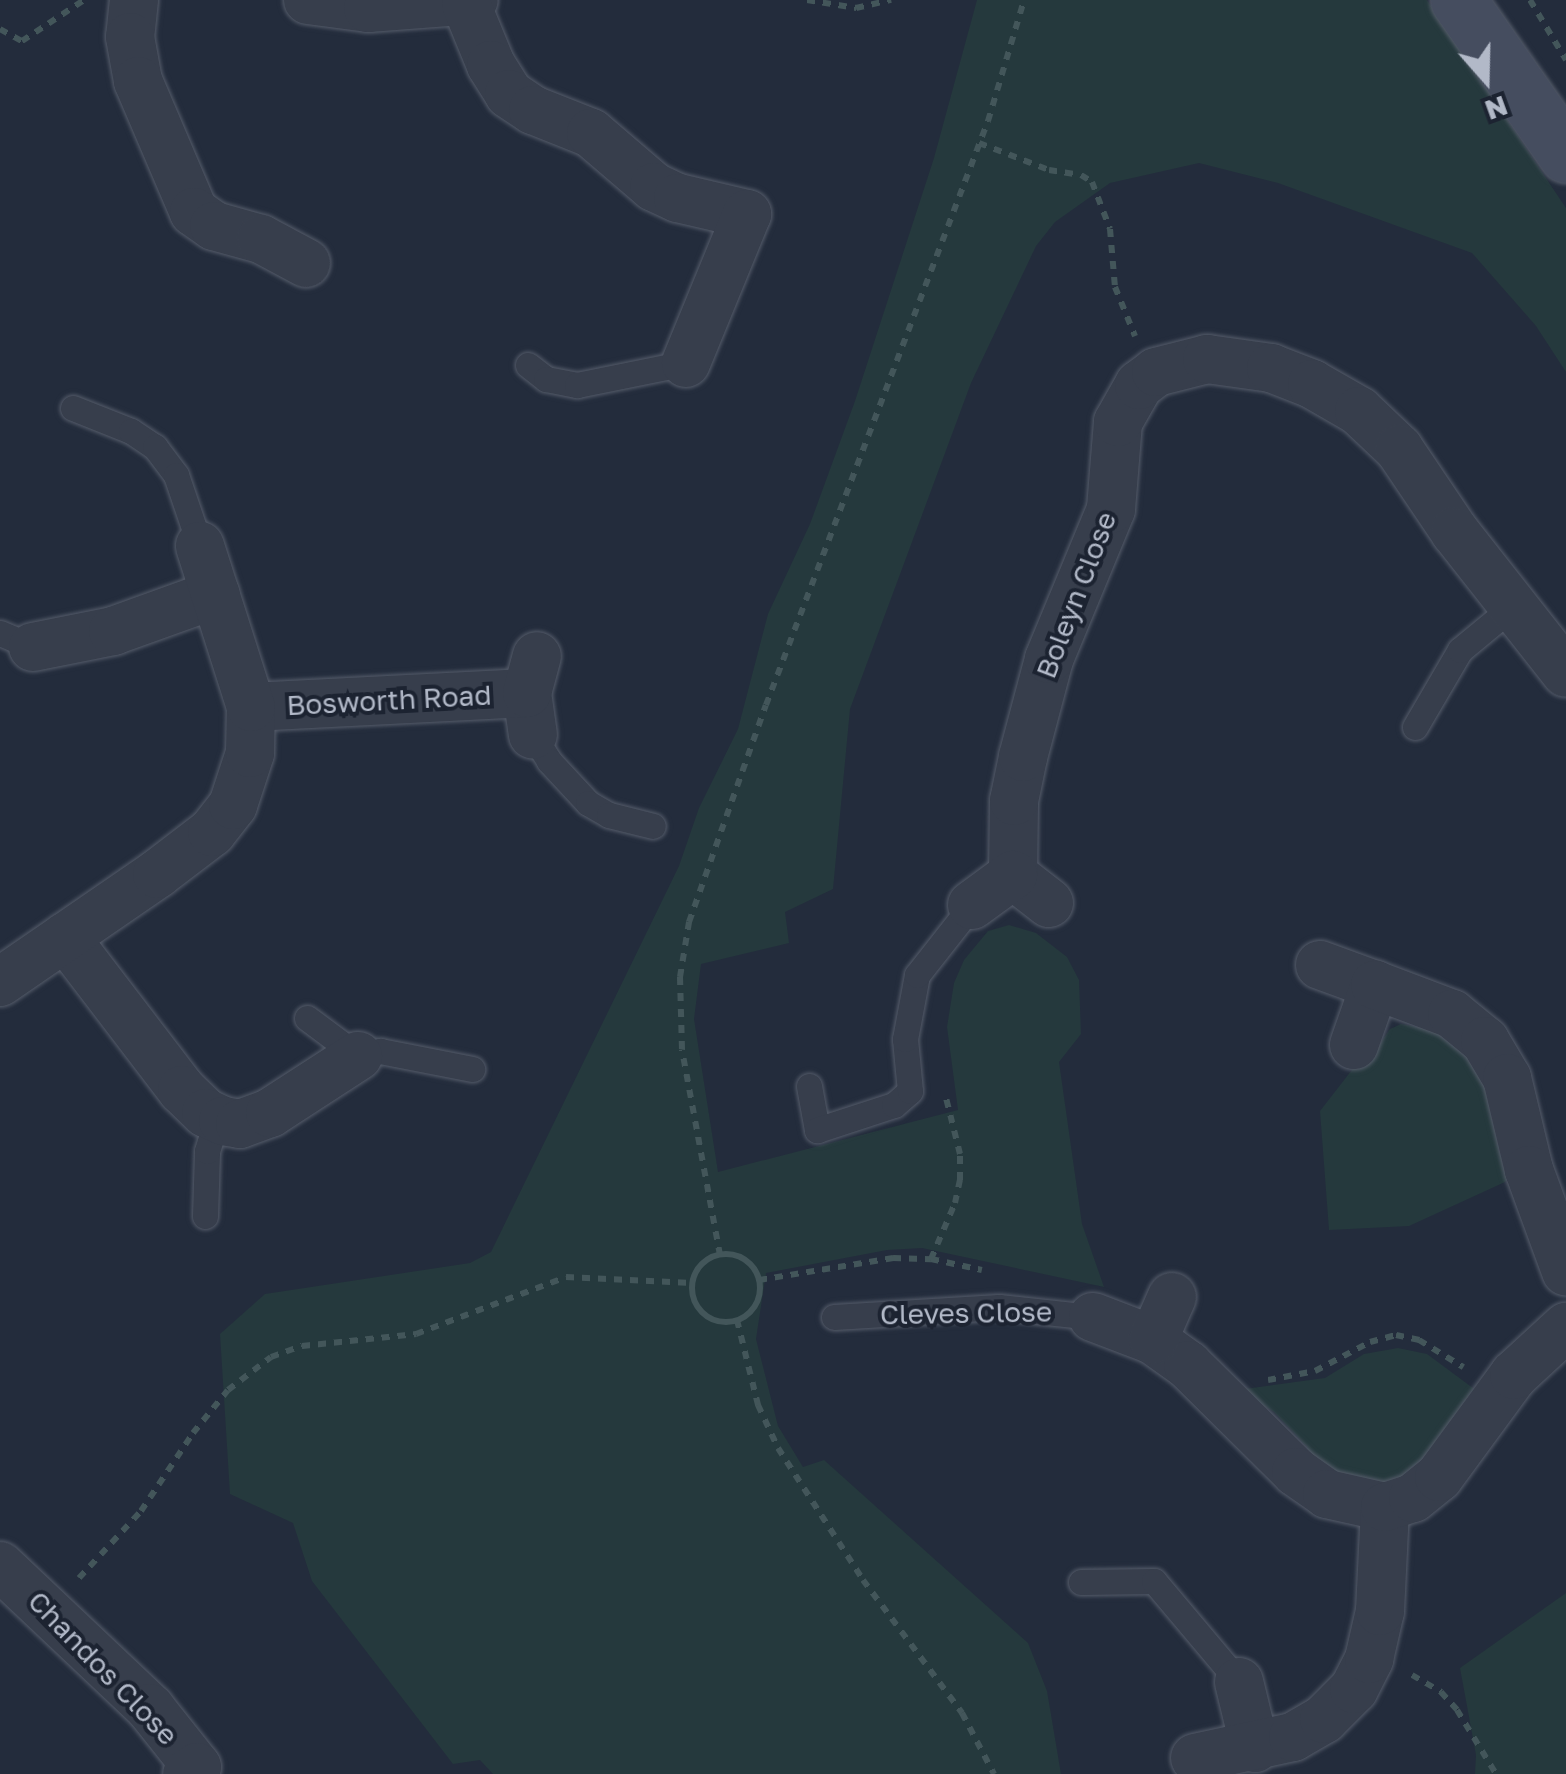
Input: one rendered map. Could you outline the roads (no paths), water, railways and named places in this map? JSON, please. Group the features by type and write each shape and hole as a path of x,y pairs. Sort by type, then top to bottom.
{"street":[{"path":"134,0 130,38 138,81 194,212 214,226 261,238 306,263"},
{"path":"308,0 368,8 470,2 491,66 509,94 532,110 591,134 654,187 678,198 747,214 686,362"},
{"path":"1458,0 1566,155"},
{"name":"Boleyn Close","path":"972,906 1030,889 1014,801 1034,708 1048,658 1106,526 1118,422 1140,385 1156,372 1206,360 1270,368 1312,384 1358,411 1400,449 1512,607"},
{"name":"Bosworth Road","path":"0,982 212,832 233,805 250,753 251,707 200,546"},
{"path":"17,640 113,631 216,594"},
{"path":"1512,607 1566,673"},
{"name":"Bosworth Road","path":"251,707 532,695"},
{"path":"66,937 182,1090 217,1118 240,1124 270,1113 358,1056"},
{"path":"1320,965 1452,1014 1497,1055 1538,1197 1566,1270"},
{"path":"1354,1045 1375,985"},
{"path":"1153,1340 1172,1298"},
{"name":"Cleves Close","path":"1093,1317 1153,1340 1213,1388 1296,1472 1327,1494 1385,1506"},
{"path":"1194,1758 1293,1737 1324,1719 1354,1689 1369,1658 1380,1611 1385,1506 1413,1498 1439,1477 1501,1394 1566,1326"},
{"name":"Chandos Close","path":"2,1572 49,1608 150,1708 196,1772"},
{"path":"1239,1682 1255,1748"}],"lane":[{"path":"528,366 546,378 577,385 686,362"},
{"path":"73,408 131,431 155,447 176,476 200,546"},
{"path":"1414,727 1460,650 1512,607"},
{"path":"532,695 549,762 588,803 610,815 653,826"},
{"name":"Boleyn Close","path":"808,1086 818,1130 894,1105 910,1091 905,1040 917,975 972,906"},
{"path":"307,1018 358,1056 380,1050 472,1069"},
{"path":"205,1216 206,1152 217,1118"},
{"name":"Cleves Close","path":"834,1317 998,1307 1093,1317"},
{"path":"1081,1582 1154,1582 1239,1682"}]}
